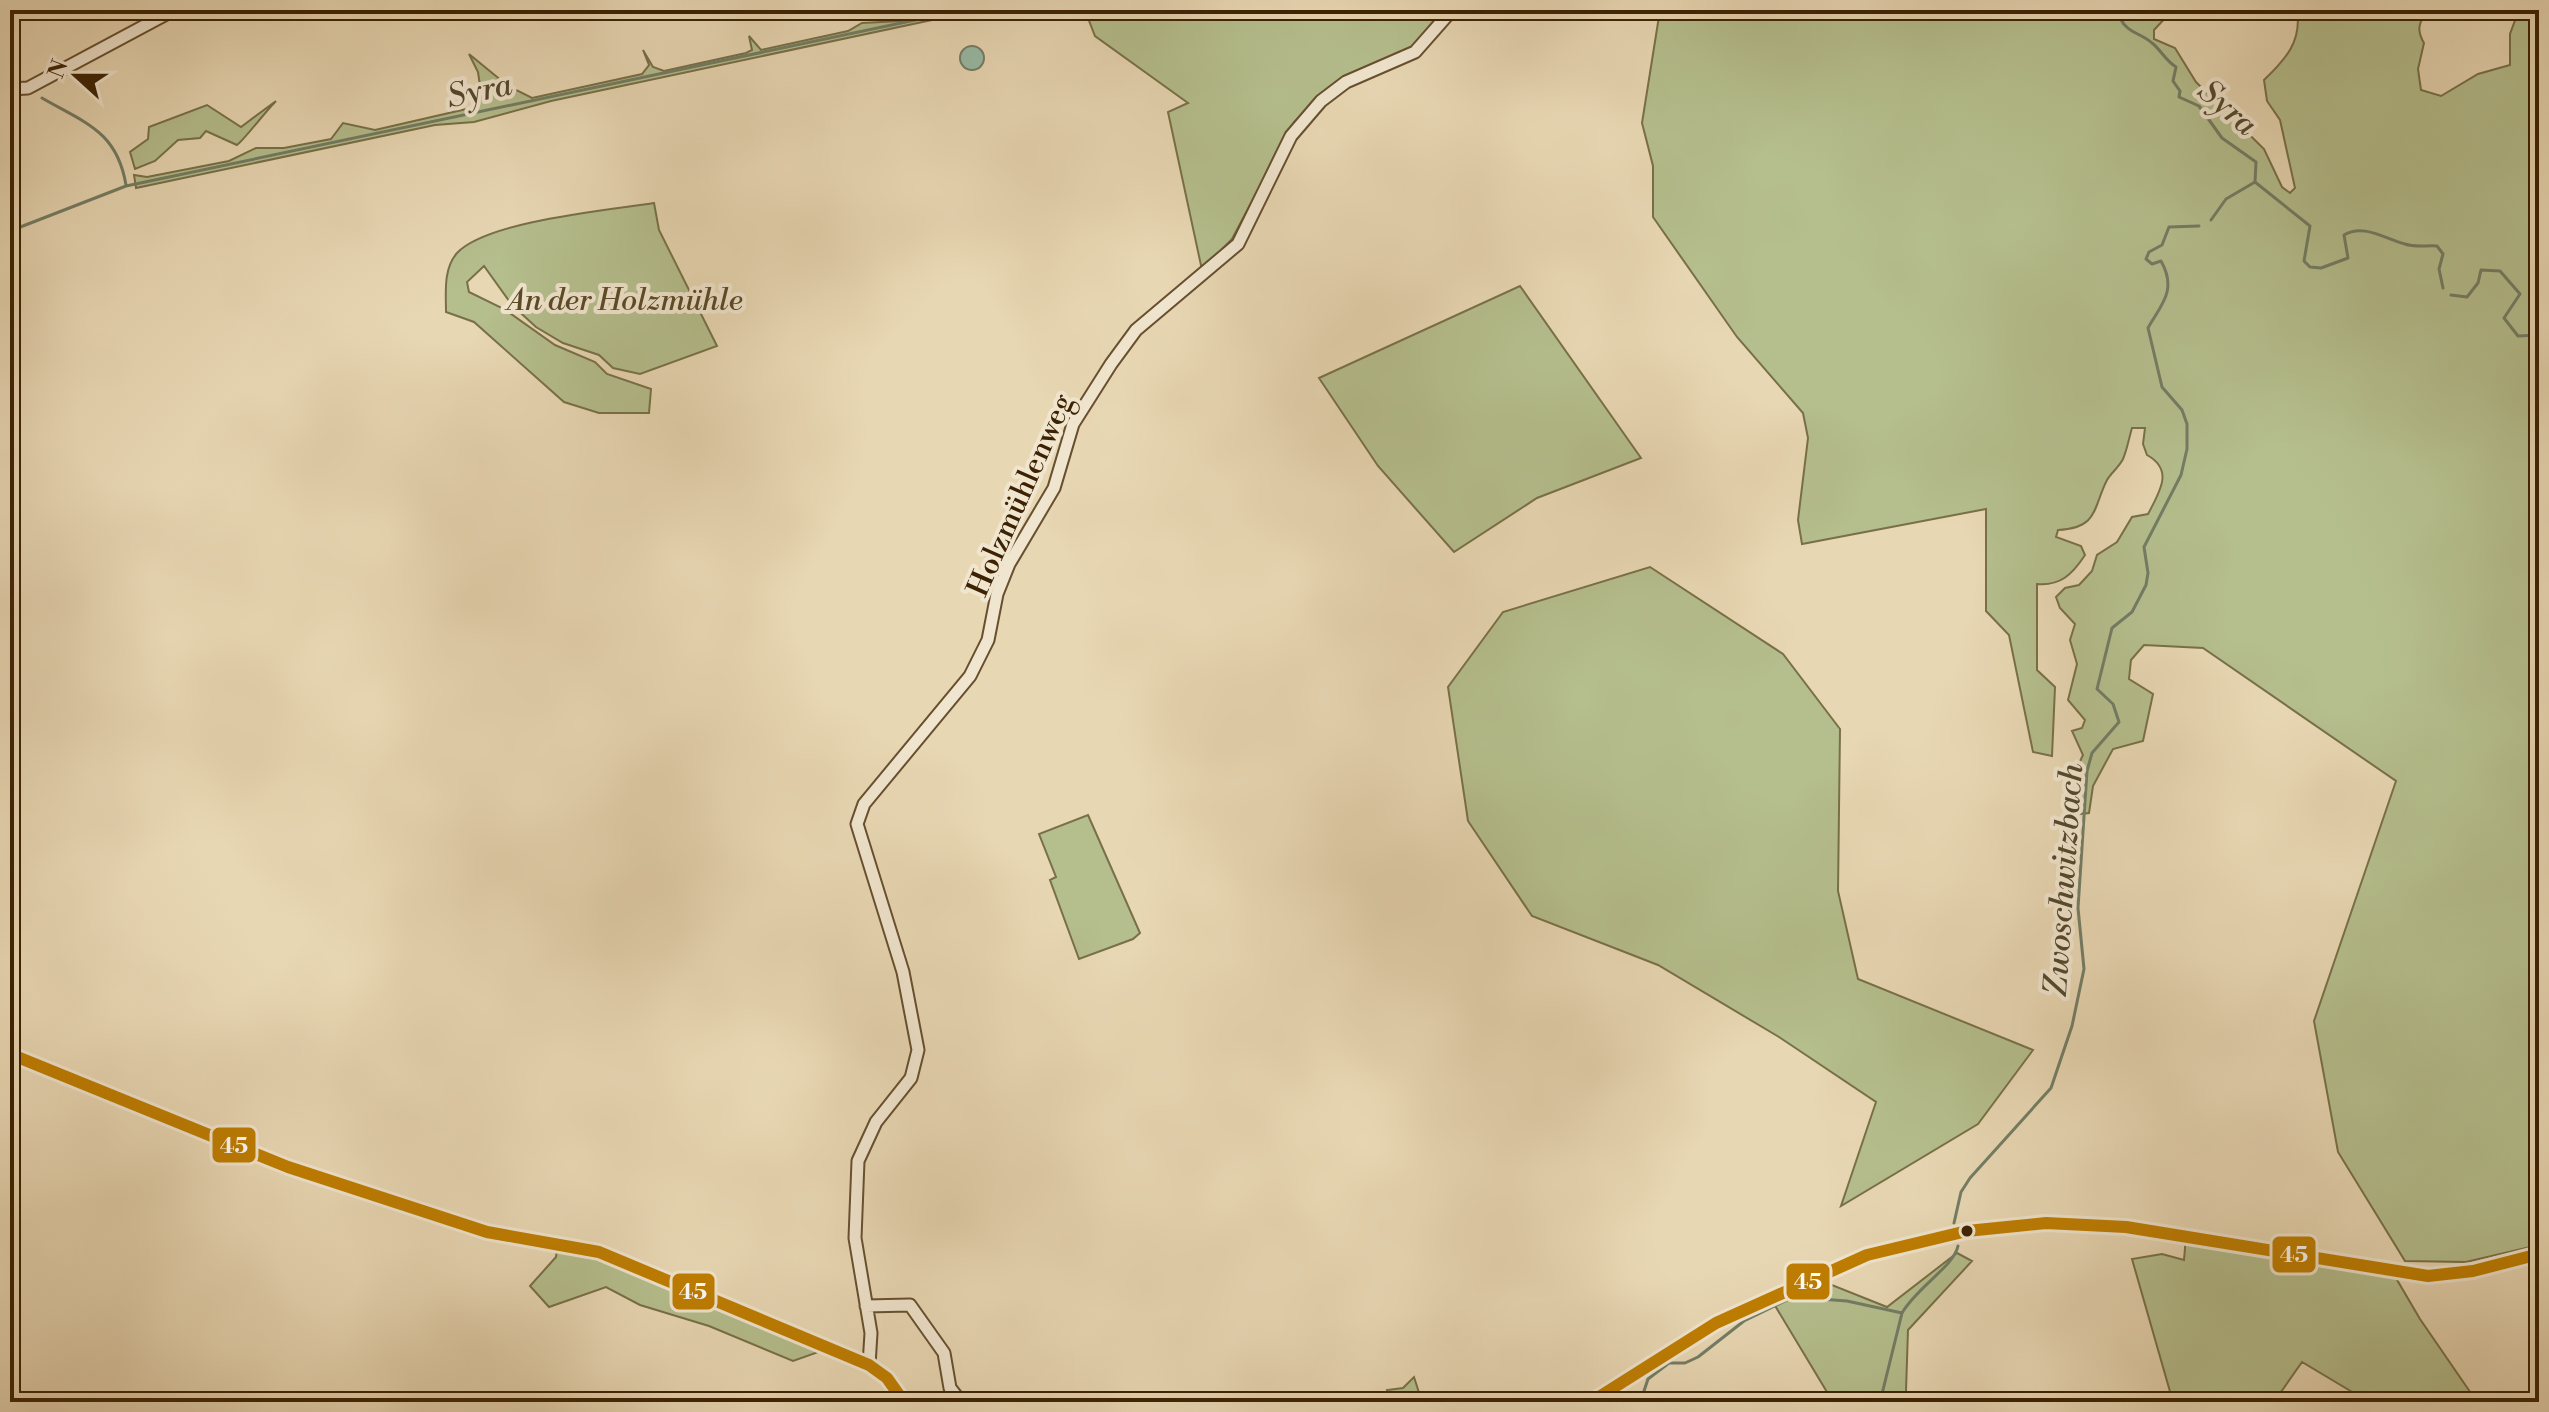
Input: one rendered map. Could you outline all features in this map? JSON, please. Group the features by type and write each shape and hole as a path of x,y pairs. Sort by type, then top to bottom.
{"street":[{"path":"10,89 28,88 174,10"},
{"name":"Holzmühlenweg","path":"869,1365 871,1333 855,1238 858,1161 876,1122 911,1078 918,1050 903,972 857,824 864,804 970,676 988,640 997,594 1009,564 1054,488 1073,424 1136,330 1238,244 1291,136 1321,101 1346,82 1415,52 1452,10"},
{"path":"10,1054 288,1167 487,1232 599,1252 869,1365 887,1378 904,1402"},
{"path":"1591,1402 1716,1323 1867,1255 1922,1239 2012,1225 2087,1224 2186,1236 2291,1256 2428,1276 2473,1271 2539,1254"},
{"path":"866,1306 910,1305 944,1353 950,1388 961,1402"}],"green space":[{"path":"948,10 979,10 551,101 474,122 435,125 136,188 134,175 147,177 229,161 256,148 284,148 331,139 343,123 375,130 475,107 482,99 478,72 469,54 508,86 532,98 642,74 649,65 643,50 653,67 664,71 746,53 752,50 749,36 761,50 848,31 862,23 901,21"},
{"path":"1079,10 1447,10 1407,55 1387,58 1334,84 1294,122 1232,239 1202,270 1168,112 1188,103 1095,36 1086,13"},
{"path":"1660,10 2166,10 2170,13 2154,30 2154,39 2175,48 2196,82 2264,149 2282,187 2290,193 2295,188 2280,120 2267,101 2264,80 2291,49 2297,31 2297,10 2428,10 2420,26 2424,43 2418,69 2421,90 2441,96 2478,74 2510,65 2510,34 2517,15 2496,10 2539,10 2539,1245 2466,1262 2405,1261 2338,1152 2314,1021 2396,781 2203,648 2144,645 2131,660 2129,679 2153,694 2143,741 2113,749 2093,786 2089,813 2080,814 2071,803 2073,776 2083,755 2072,731 2082,728 2085,720 2068,700 2077,664 2070,640 2075,624 2060,608 2056,597 2065,588 2079,585 2092,571 2097,555 2117,542 2132,517 2148,514 2153,505 2162,474 2160,467 2147,455 2143,444 2145,428 2132,428 2123,459 2107,480 2088,520 2081,525 2058,530 2056,537 2081,546 2085,555 2059,581 2037,584 2037,670 2055,687 2052,756 2033,752 2009,635 1986,611 1986,509 1802,544 1798,520 1808,438 1803,413 1737,337 1653,217 1653,166 1642,123"},
{"path":"276,101 237,145 206,131 200,138 178,140 155,161 135,169 130,152 148,139 149,127 207,105 241,127"},
{"name":"An der Holzmühle","path":"654,203 659,230 717,346 640,374 613,368 599,355 563,343 536,327 512,305 484,266 467,282 469,292 504,309 555,345 595,362 607,374 651,389 649,413 599,413 564,402 474,322 446,312 449,266 457,253 472,242 521,225"},
{"path":"1520,286 1641,458 1537,498 1454,552 1378,466 1319,378"},
{"path":"1650,567 1783,654 1840,729 1838,891 1858,979 2033,1050 1978,1124 1841,1206 1876,1102 1779,1037 1658,965 1532,916 1468,821 1448,687 1503,612"},
{"path":"1088,815 1140,933 1133,939 1079,959 1050,880 1056,877 1039,834"},
{"path":"2186,1236 2393,1273 2420,1319 2477,1402 2369,1402 2302,1362 2274,1402 2173,1402 2132,1259 2162,1254 2184,1260"},
{"path":"558,1243 599,1252 827,1349 793,1361 709,1326 640,1305 606,1287 549,1307 530,1286 556,1257"},
{"path":"1957,1253 1972,1261 1908,1330 1906,1391 1902,1402 1833,1402 1771,1299 1817,1279 1887,1307"},
{"path":"1414,1377 1422,1402 1390,1402 1387,1390 1403,1388"}],"shaded area":[{"path":"972,46 981,49 984,58 981,67 972,70 963,67 960,58 963,49"}],"waterway":[{"name":"Syra","path":"10,231 126,186 963,10"},
{"name":"Syra","path":"2122,10 2120,18 2126,27 2152,43 2176,67 2173,81 2180,91 2179,97 2199,106 2222,138 2256,162 2255,182 2310,226 2304,261 2310,267 2321,268 2348,258 2344,235 2366,231 2409,245 2437,246 2443,254 2439,269 2443,288"},
{"path":"42,98 85,122 107,140 122,167 126,185"},
{"name":"Zwoschwitzbach","path":"2211,220 2226,199 2255,182"},
{"name":"Zwoschwitzbach","path":"1954,1223 1961,1192 1970,1178 2051,1088 2072,1026 2084,969 2078,908 2087,771 2092,753 2119,722 2113,704 2097,689 2112,628 2132,612 2146,585 2148,573 2144,547 2181,475 2187,449 2187,424 2182,410 2162,387 2148,328 2165,298 2168,281 2161,261 2152,264 2146,259 2149,252 2162,245 2169,227 2199,226"},
{"name":"Syra","path":"2451,295 2467,297 2478,283 2481,270 2500,271 2520,294 2504,318 2518,336 2539,335"},
{"name":"Zwoschwitzbach","path":"1634,1402 1642,1397 1648,1379 1669,1363 1685,1363 1698,1357 1744,1321 1793,1297 1847,1301 1902,1313 1950,1261 1958,1246"},
{"path":"1880,1402 1902,1313"}],"transit line":[{"name":"45","path":"10,1054 288,1167 487,1232 599,1252 869,1365 887,1378 904,1402"},
{"name":"45","path":"1591,1402 1716,1323 1867,1255 1967,1231 2046,1223 2126,1227 2428,1276 2473,1271 2539,1254"}]}
